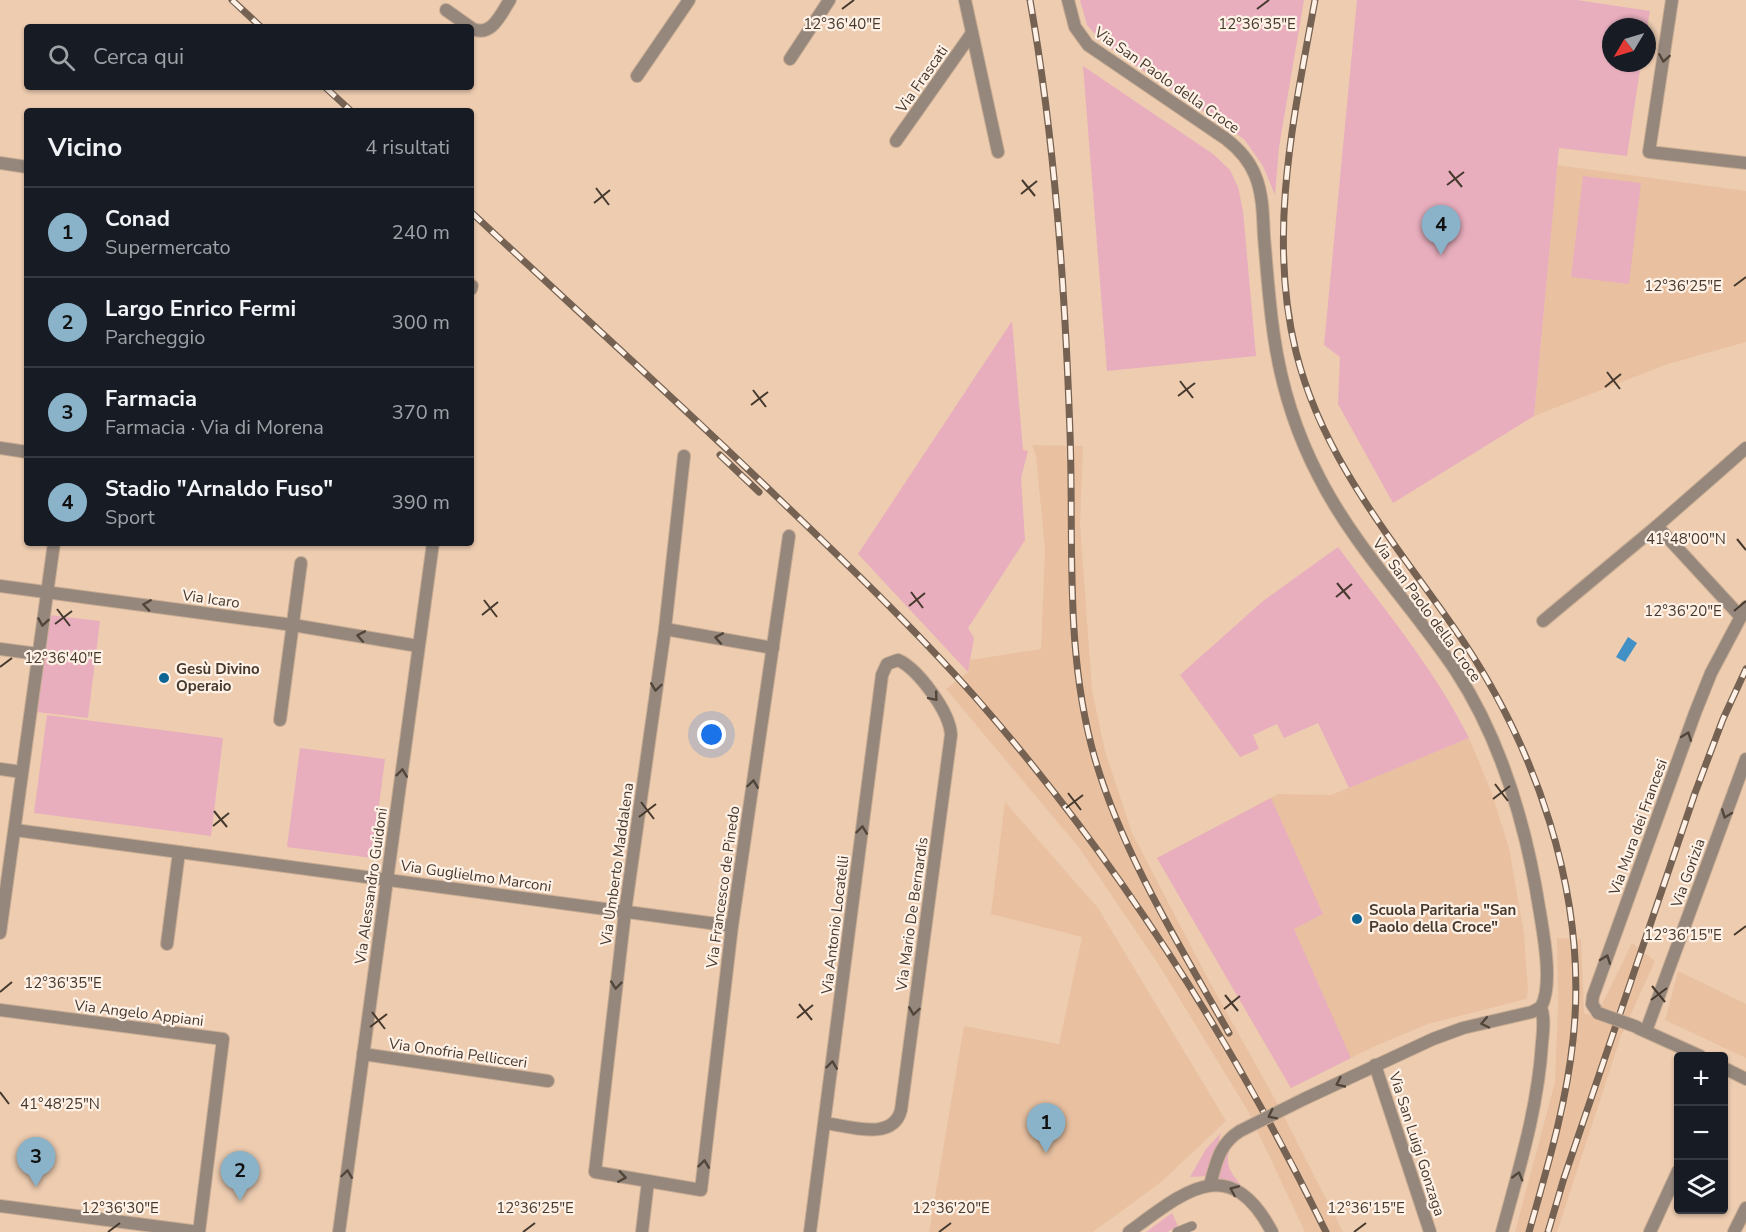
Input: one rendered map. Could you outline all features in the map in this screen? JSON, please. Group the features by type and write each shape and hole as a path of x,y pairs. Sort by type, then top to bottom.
{"street":[{"path":"474,28 482,31 491,28 510,0"},
{"path":"637,76 688,0"},
{"path":"790,59 830,0"},
{"path":"965,0 998,152"},
{"name":"Via San Paolo della Croce","path":"1068,0 1075,27 1088,45 1231,143 1245,157 1254,173 1262,208 1270,301 1279,362 1291,411 1306,449 1320,480 1347,525 1443,652 1469,692 1513,794 1526,841 1540,917 1546,987 1540,1007 1544,1016 1541,1063 1528,1139 1502,1232"},
{"path":"1672,0 1649,152 1746,163"},
{"path":"446,10 467,24"},
{"name":"Via Frascati","path":"897,141 972,33"},
{"path":"0,163 24,167"},
{"path":"0,448 24,452"},
{"path":"1543,621 1746,448"},
{"name":"Via Umberto Maddalena","path":"648,1181 595,1172 625,912 664,629 684,456"},
{"path":"1657,526 1743,612"},
{"name":"Via Francesco de Pinedo","path":"648,1181 701,1190 732,926 789,536"},
{"path":"0,933 3,888 15,830 54,546"},
{"name":"Via Alessandro Guidoni","path":"339,1232 433,546"},
{"path":"280,720 301,563"},
{"name":"Via Icaro","path":"0,586 293,625 418,646"},
{"name":"Via Mura dei Francesi","path":"1692,1052 1642,1029 1598,1013 1592,1000 1702,694 1743,612"},
{"path":"664,629 773,648"},
{"path":"0,649 38,654"},
{"name":"Via Mario De Bernardis","path":"825,1123 882,1130 896,1122 901,1110 951,735 949,719 939,702 903,663 892,660"},
{"name":"Via Antonio Locatelli","path":"810,1232 882,675 892,660"},
{"name":"Via Gorizia","path":"1642,1029 1746,759"},
{"path":"0,769 22,772"},
{"name":"Via Guglielmo Marconi","path":"15,830 732,926"},
{"path":"167,944 179,852"},
{"path":"1210,1185 1220,1151 1231,1137 1240,1131 1375,1065 1451,1032 1532,1012 1540,1007"},
{"name":"Via Angelo Appiani","path":"0,1010 223,1039 199,1232"},
{"name":"Via Onofria Pellicceri","path":"363,1054 548,1081"},
{"name":"Via San Luigi Gonzaga","path":"1375,1065 1430,1232"},
{"path":"1728,1072 1746,1079"},
{"path":"1650,1232 1674,1180"},
{"path":"642,1232 648,1181"},
{"path":"1129,1232 1186,1192 1210,1185 1228,1187 1245,1196 1255,1205 1272,1232"},
{"path":"0,1206 199,1232"},
{"path":"1734,1232 1746,1208"}],"lane":[{"path":"1178,1232 1192,1226"}],"shaded area":[{"path":"1080,0 1304,0 1279,147 1275,195 1263,166 1244,139 1104,44 1087,25"},
{"path":"1357,0 1577,0 1650,11 1649,18 1602,18 1602,72 1640,72 1627,156 1559,148 1534,416 1393,503 1338,404 1340,357 1324,345"},
{"path":"1083,66 1213,154 1230,170 1238,187 1243,211 1256,356 1107,371"},
{"path":"1557,165 1746,191 1746,342 1668,364 1534,416"},
{"path":"1583,176 1641,183 1629,284 1571,277"},
{"path":"1012,321 1023,450 1028,451 1021,478 1025,540 968,628 974,638 968,672 858,554"},
{"path":"1032,445 1083,446 1080,524 1092,690 1105,751 1132,833 1207,977 1276,1101 1343,1232 1305,1232 1248,1111 1159,965 1080,849 946,689 968,672 970,660 1041,649 1045,549 1036,456"},
{"path":"1338,547 1424,663 1469,738 1349,788 1318,723 1284,738 1277,724 1253,735 1259,749 1240,757 1180,675 1263,601"},
{"path":"49,615 100,621 88,718 37,712"},
{"path":"47,715 223,738 211,836 34,813"},
{"name":"Scuola Paritaria \"San Paolo della Croce\"","path":"1469,738 1491,791 1509,848 1524,933 1528,991 1526,999 1428,1024 1373,1047 1291,1088 1157,858 1278,794 1331,795"},
{"path":"300,748 385,759 372,858 287,847"},
{"path":"1271,798 1323,914 1294,929 1351,1058 1291,1088 1157,858"},
{"path":"1005,802 1098,908 1226,1121 1160,1183 1093,1232 929,1232 964,1026 1059,1044 1082,937 991,914"},
{"path":"1557,938 1581,939 1584,1013 1596,1017 1632,943 1655,961 1621,1036 1557,1232 1515,1232 1555,1082 1558,1006"},
{"path":"1678,971 1746,1004 1746,1058 1665,1020"},
{"path":"1221,1133 1208,1176 1190,1177 1206,1149"},
{"path":"1234,1143 1228,1155 1228,1165 1241,1185 1217,1178 1221,1156"},
{"path":"1172,1213 1178,1226 1167,1232 1146,1232"}],"water":[{"path":"1628,637 1637,643 1625,662 1616,657"}],"railway":[{"path":"232,0 258,24"},
{"path":"1030,0 1046,107 1062,270 1070,433 1072,597 1085,719 1095,759 1121,831 1172,933 1229,1033"},
{"path":"1315,0 1292,132 1284,220 1284,264 1288,308 1296,352 1323,427 1341,462 1383,528 1482,670 1508,719 1531,769 1550,822 1564,876 1573,930 1576,985 1573,1040 1561,1113 1529,1232"},
{"path":"328,90 348,108"},
{"path":"474,215 701,425 853,570 952,672 1028,759 1077,822 1169,953 1251,1090 1326,1232"},
{"path":"720,455 759,492"},
{"path":"1548,1232 1564,1178 1695,793 1723,719 1746,669"}],"place":[{"name":"Stadio \"Arnaldo Fuso\"","path":"1441,255"},
{"name":"Gesù Divino Operaio","path":"164,678"},
{"name":"Scuola Paritaria \"San Paolo della Croce\"","path":"1357,919"},
{"name":"Conad","path":"1046,1153"},
{"name":"Farmacia","path":"36,1187"},
{"name":"Largo Enrico Fermi","path":"240,1201"}]}
